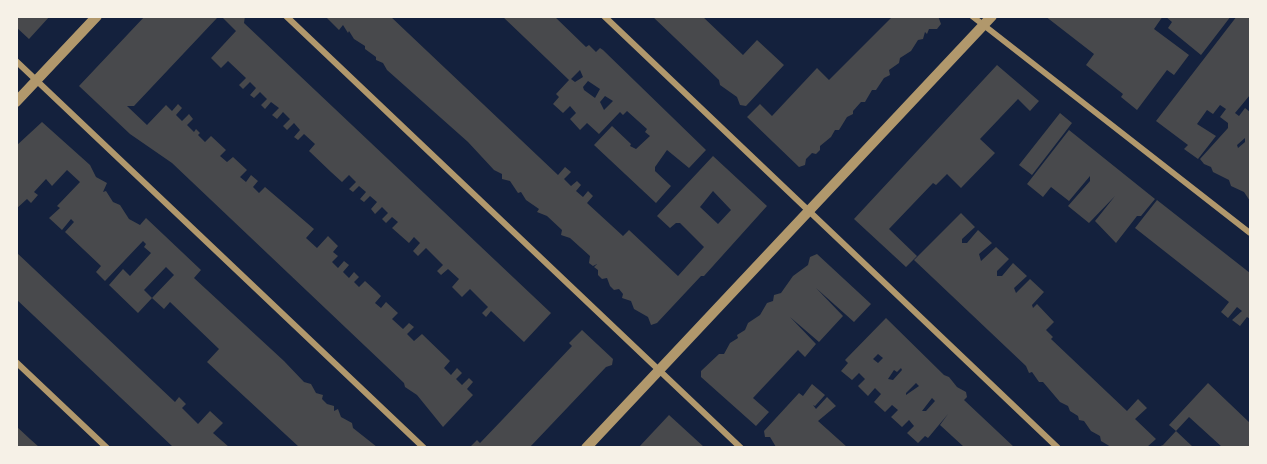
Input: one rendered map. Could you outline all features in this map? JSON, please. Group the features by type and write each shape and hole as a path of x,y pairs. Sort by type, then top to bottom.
{"street":[{"path":"16,102 97,16"},
{"path":"286,16 741,447"},
{"path":"604,16 1059,447"},
{"path":"972,16 1251,233"},
{"path":"586,447 992,16"},
{"path":"16,61 424,447"},
{"path":"16,362 107,447"}],"building":[{"path":"16,16 50,16 29,39 16,27"},
{"path":"145,16 217,18 134,106 127,106 147,125 166,105 172,111 178,104 182,108 176,115 182,121 189,114 193,119 187,125 194,132 196,129 205,142 211,136 226,150 220,156 227,162 233,157 247,170 240,177 246,182 251,175 258,181 253,187 259,193 265,187 314,229 306,238 317,248 328,236 338,246 333,252 338,256 332,262 338,268 344,261 349,265 343,272 349,278 354,272 359,277 354,282 359,287 365,281 376,291 381,296 375,303 381,308 386,302 398,313 392,319 403,329 409,323 414,327 407,334 414,341 422,334 450,361 444,368 451,375 457,368 462,373 456,379 462,385 469,378 473,382 467,389 473,395 443,427 417,395 405,387 404,383 172,163 130,134 79,86"},
{"path":"221,16 245,16 244,23 551,313 524,342 491,311 486,317 482,313 488,307 470,289 462,297 452,287 459,279 448,269 441,275 437,271 443,265 426,248 418,256 413,251 420,243 414,237 409,243 392,228 398,222 392,217 386,223 382,219 388,213 382,207 375,214 371,209 377,202 370,196 364,202 360,199 366,192 359,186 353,192 349,189 356,182 349,175 342,182 331,172 309,151 315,144 304,134 298,140 294,137 300,130 294,123 287,130 283,126 290,119 283,112 277,119 272,115 279,108 271,102 265,109 261,105 267,99 260,92 254,98 250,95 256,88 250,82 243,89 239,85 246,78 228,61 221,68 211,58 236,31"},
{"path":"325,16 390,16 558,175 565,167 571,172 564,179 571,186 577,181 581,185 576,191 583,197 588,191 593,196 587,203 623,236 629,230 678,276 704,247 680,223 670,228 657,216 713,156 767,206 704,276 701,276 657,323 651,325 648,317 634,309 631,301 622,298 623,294 619,289 614,290 607,278 602,279 598,275 598,270 594,267 597,264 593,266 589,263 590,256 570,238 561,235 562,230 547,216 537,212 539,209 526,200 521,192 518,193 510,181 502,179 502,174 494,170 468,142 387,70 383,63 376,60 376,57 354,39 343,25 339,30","holes":["713,191 731,210 718,224 700,207"]},
{"path":"502,16 554,16 586,47 589,45 596,52 600,48 603,50 706,150 689,168 667,150 655,167 655,171 671,186 656,203 594,145 612,126 631,144 630,146 636,149 650,136 645,132 647,129 627,111 623,115 620,112 599,134 587,123 580,130 570,119 576,113 570,106 563,113 553,104 559,97 556,94 569,80","holes":["580,70 583,77 575,82 571,79","588,81 600,89 595,98 583,87","605,96 613,101 604,110 600,102"]},
{"path":"652,16 702,16 743,55 757,40 784,65 746,106 740,105 737,97 720,85 719,80"},
{"path":"893,16 938,16 941,24 937,29 929,29 927,34 925,32 923,39 918,40 911,51 900,58 899,63 889,70 890,75 884,78 876,90 872,90 865,102 861,102 853,114 847,117 839,130 835,130 831,137 820,146 820,150 816,154 812,153 806,159 805,165 799,167 747,117 760,104 772,116 817,68 829,80"},
{"path":"1045,16 1163,16 1154,29 1189,55 1174,75 1167,70 1137,110 1121,97 1123,94 1086,65 1094,54"},
{"path":"1165,16 1231,16 1201,55 1168,28 1172,22"},
{"path":"1237,16 1250,16 1250,95 1235,113 1239,116 1245,108 1250,112 1250,201 1244,192 1231,186 1229,180 1213,172 1211,167 1200,159 1228,128 1228,123 1220,117 1226,109 1220,105 1213,114 1207,110 1197,124 1216,136 1198,159 1184,149 1188,145 1156,121","holes":["1245,138 1245,142 1238,148 1237,145"]},
{"path":"997,65 1039,101 1030,111 1018,99 980,139 995,153 961,188 947,174 936,185 933,183 889,229 917,256 906,267 854,219"},
{"path":"1060,113 1072,123 1032,175 1019,165"},
{"path":"42,122 90,165 96,177 107,183 103,192 106,191 113,202 120,205 129,219 140,225 146,218 201,270 194,278 304,382 311,384 316,393 323,395 322,399 334,406 334,411 338,409 341,417 352,423 353,428 377,447 299,447 207,362 219,349 170,302 164,309 152,298 138,313 109,285 123,269 130,276 151,253 144,247 146,244 143,241 105,281 96,272 101,266 65,232 74,222 71,219 62,230 49,218 60,208 57,206 80,182 67,170 52,186 46,179 34,192 38,195 31,203 27,199 16,209 16,146","holes":["166,267 174,275 152,298 144,290"]},
{"path":"1069,130 1155,199 1141,216 1137,216 1116,243 1095,221 1115,196 1089,223 1068,206 1090,181 1090,176 1069,201 1051,187 1043,197 1027,184"},
{"path":"1157,200 1250,273 1250,319 1247,317 1240,326 1232,320 1242,311 1237,307 1228,318 1221,312 1229,302 1135,228"},
{"path":"961,213 975,227 962,239 962,243 967,243 978,230 992,243 979,254 981,261 996,247 1009,259 997,271 997,276 1002,276 1013,263 1027,276 1014,288 1016,293 1030,279 1044,292 1032,305 1033,308 1037,304 1054,322 1046,330 1053,337 1051,339 1127,411 1138,399 1147,408 1135,419 1156,439 1147,447 1111,447 1101,441 1100,436 1091,431 1084,421 1079,420 1078,416 1060,402 1043,382 1039,382 1032,372 1029,373 1026,366 914,260"},
{"path":"16,252 175,402 179,397 186,404 182,408 198,424 210,411 223,423 213,433 229,447 173,447 16,299"},
{"path":"817,254 871,304 854,322 816,288 843,316 819,342 790,317 816,344 805,357 798,350 753,398 769,412 756,426 701,377 701,371 719,354 724,354 730,343 738,338 737,335 745,330 748,323 760,315 767,303 773,301 774,295 781,293 793,276 808,265 810,257"},
{"path":"886,318 944,375 966,392 967,397 964,400 1014,447 964,447 940,425 948,414 928,438 925,436 918,443 907,433 914,426 909,420 902,427 891,417 898,410 892,405 885,412 874,402 881,394 875,388 868,396 858,386 865,379 859,373 852,380 841,371 848,363 845,360","holes":["878,354 883,358 878,363 873,359","901,368 902,370 893,380 888,379 894,370 897,372","916,383 919,386 906,395","932,398 935,401 926,411 922,411"]},
{"path":"582,330 613,359 612,365 606,367 530,447 470,447 477,440 480,443 503,419 572,346 569,343"},
{"path":"1208,383 1250,423 1250,447 1222,447 1189,417 1176,431 1169,425"},
{"path":"812,384 825,395 815,406 813,405 816,409 827,397 836,406 818,421 847,447 776,447 770,437 765,437 764,431 799,393 803,396"},
{"path":"669,415 704,447 639,447"},
{"path":"16,426 30,439 39,447 16,447"},
{"path":"1176,431 1193,447 1158,447 1163,445"}]}
